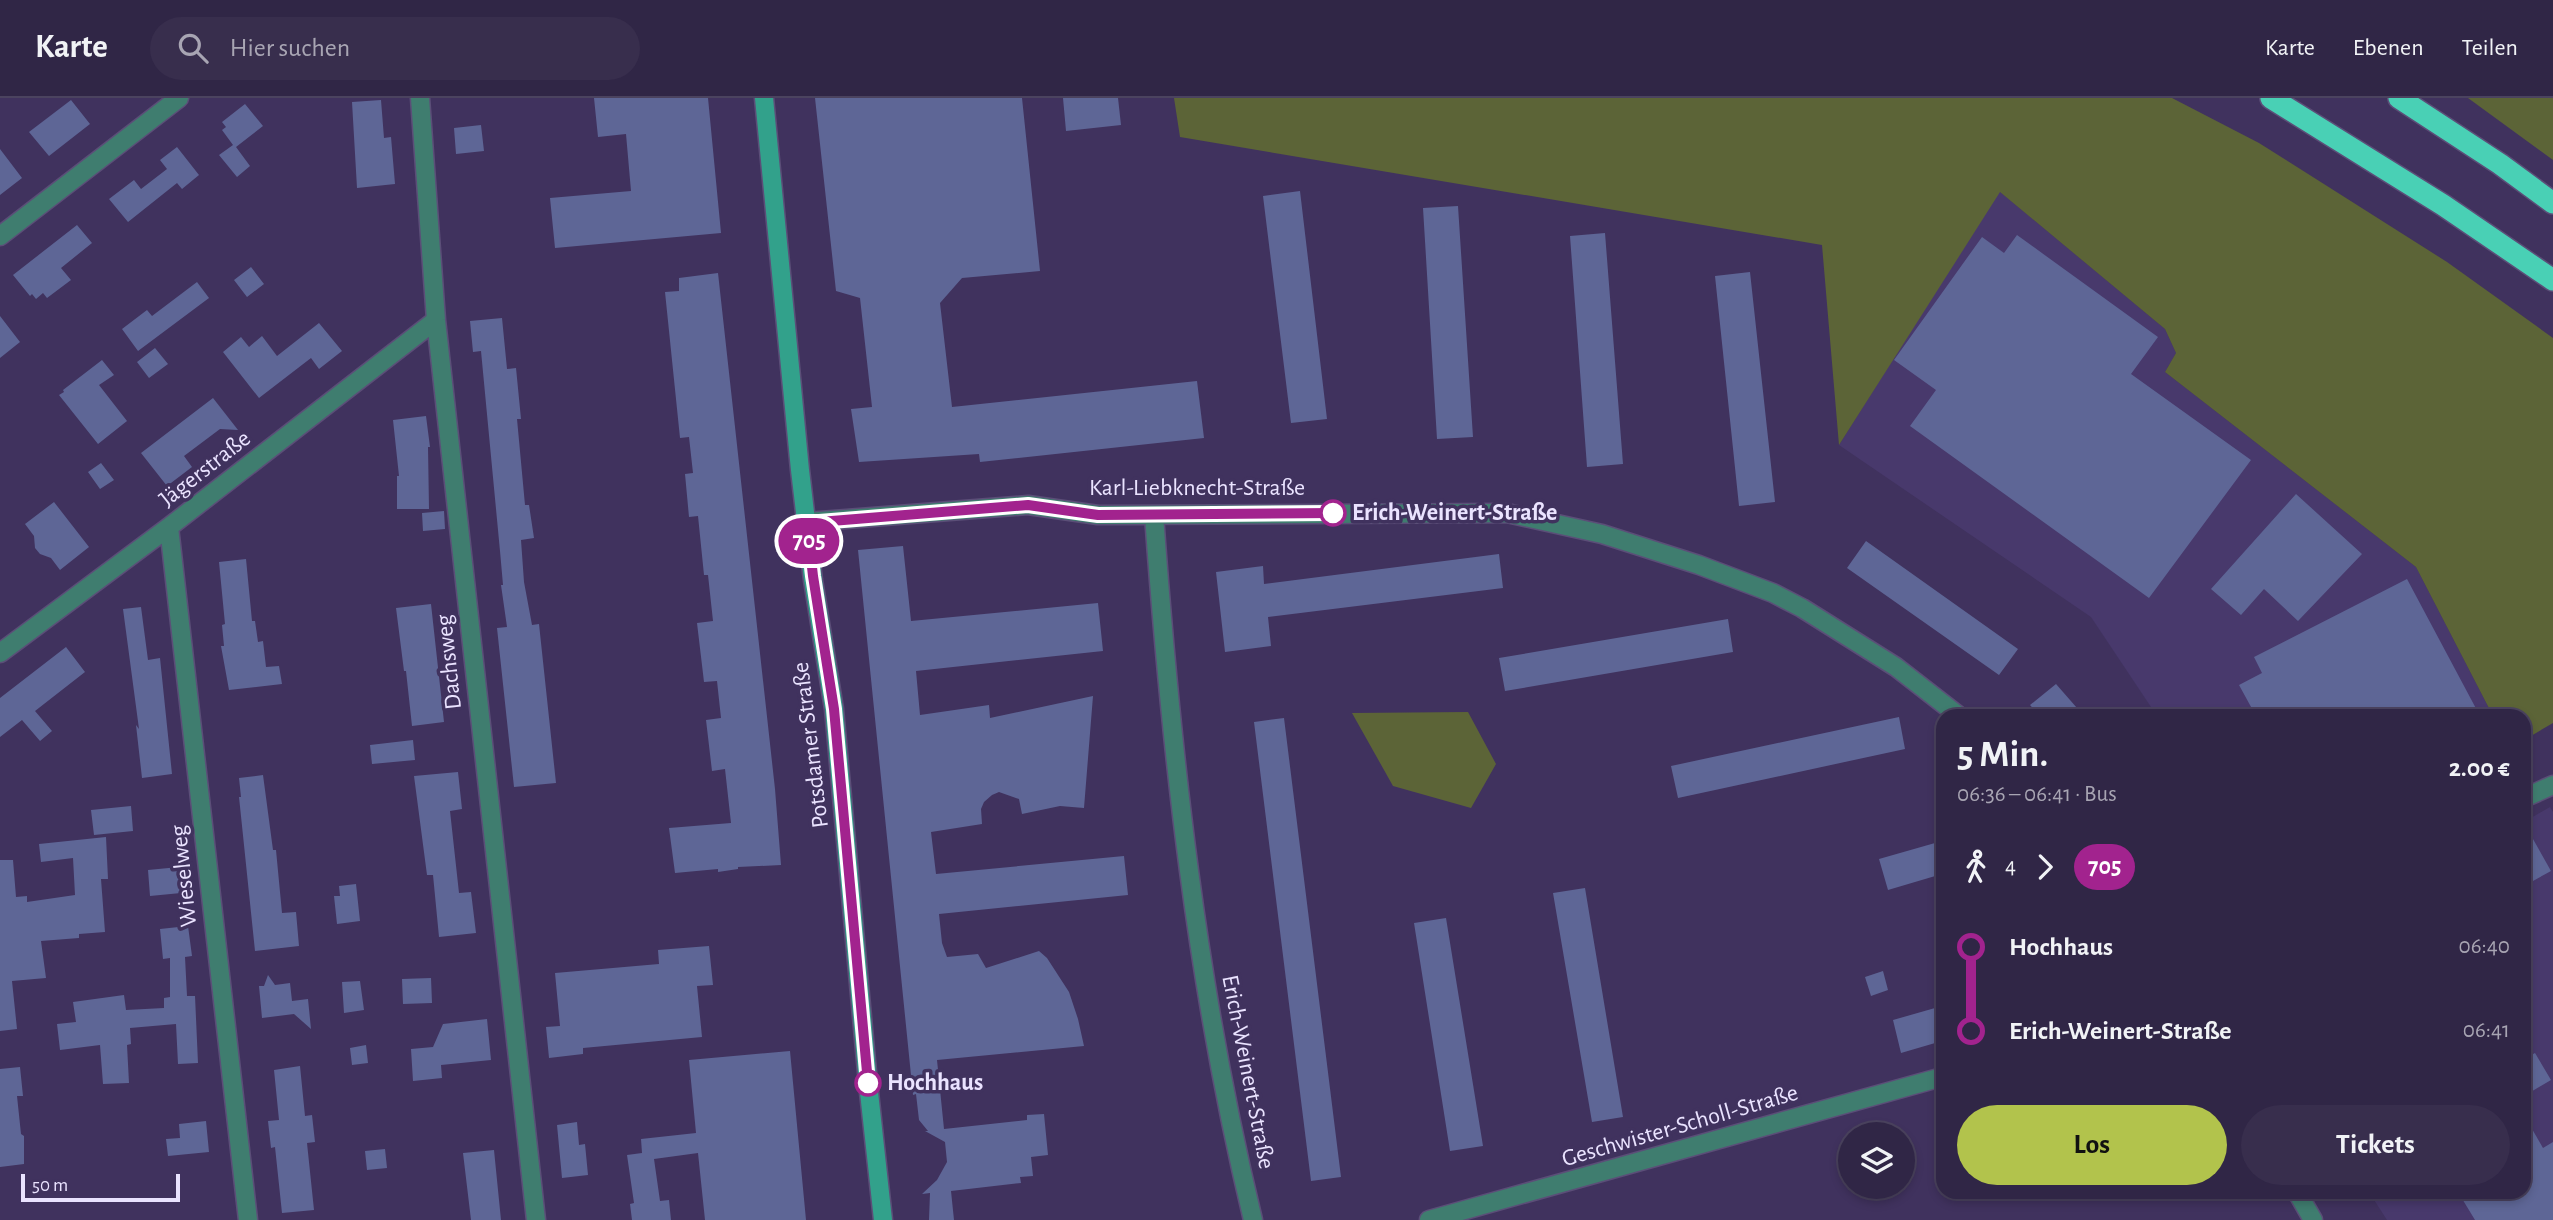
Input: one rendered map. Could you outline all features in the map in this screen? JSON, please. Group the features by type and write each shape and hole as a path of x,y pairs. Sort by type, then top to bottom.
{"highway":[{"path":"2271,98 2443,205 2553,280"},
{"path":"2399,98 2466,141 2553,203"}],"main road":[{"name":"Potsdamer Straße","path":"765,98 786,339 813,576 834,709 883,1220"}],"street":[{"path":"0,236 179,98"},
{"name":"Dachsweg","path":"420,98 436,320 536,1220"},
{"name":"Jägerstraße","path":"0,653 169,527 436,320"},
{"name":"Karl-Liebknecht-Straße","path":"807,523 1028,505 1098,515 1507,513 1601,534 1699,565 1792,603 1896,667 1950,709"},
{"name":"Erich-Weinert-Straße","path":"1154,515 1181,821 1216,1042 1254,1220"},
{"name":"Wieselweg","path":"169,527 248,1220"},
{"path":"2531,796 2553,785"},
{"name":"Geschwister-Scholl-Straße","path":"1429,1220 1936,1079"},
{"path":"2301,1199 2313,1220"}],"shaded area":[{"path":"1999,191 2165,329 2176,353 2165,372 2416,567 2489,709 2152,709 2091,617 1839,445"},
{"path":"2550,807 2553,812 2553,1220 2387,1220 2374,1199 2531,1199 2531,818"}],"green space":[{"path":"1174,98 2172,98 2259,143 2447,262 2553,338 2553,723 2531,736 2531,709 2489,709 2416,567 2165,372 2176,353 2165,329 2000,192 1839,445 1822,245 1180,137"},
{"path":"2468,98 2553,98 2553,160"},
{"path":"1468,712 1496,764 1471,808 1393,786 1352,713"}],"building":[{"path":"594,98 708,98 721,233 555,248 550,198 631,191 626,134 598,137"},
{"path":"815,98 1022,98 1040,271 962,278 940,303 952,407 1197,381 1204,438 980,462 979,454 859,462 851,409 872,407 860,298 836,291"},
{"path":"1063,98 1118,98 1121,125 1066,131"},
{"path":"71,100 90,124 49,156 29,132"},
{"path":"381,100 384,138 391,137 395,184 357,188 352,102"},
{"path":"245,104 263,126 236,147 250,166 237,177 219,155 233,145 222,130 226,127 222,122"},
{"path":"481,125 484,151 456,154 454,128"},
{"path":"177,147 199,175 182,189 177,183 128,222 109,199 134,180 141,189 167,169 160,160"},
{"path":"0,149 22,178 0,195"},
{"path":"1300,191 1327,419 1291,423 1263,196"},
{"path":"1458,206 1473,437 1437,439 1423,208"},
{"path":"77,225 92,243 61,268 71,280 47,298 43,293 36,299 32,294 30,296 13,275"},
{"path":"1605,233 1623,464 1587,467 1570,236"},
{"path":"2017,235 2158,337 2131,374 2251,460 2149,598 1910,426 1936,390 1894,360 1982,237 2004,253"},
{"path":"251,267 264,284 247,297 234,280"},
{"path":"1750,272 1775,502 1739,506 1715,276"},
{"path":"718,273 781,865 738,867 718,872 718,869 675,873 669,828 731,823 725,769 712,771 706,720 721,718 717,681 704,682 697,623 713,621 708,575 704,575 698,516 689,517 685,474 693,473 689,437 680,438 665,292 679,291 679,278"},
{"path":"197,282 209,298 138,351 122,329 147,310 152,316"},
{"path":"0,316 20,342 0,358"},
{"path":"502,318 507,369 516,368 521,419 517,419 525,505 529,505 534,538 521,540 524,582 532,625 539,624 556,783 514,787 497,628 507,627 501,585 500,551 481,351 473,352 470,321"},
{"path":"319,323 342,351 319,369 311,358 259,398 223,352 241,337 249,347 262,336 277,356"},
{"path":"155,348 168,364 149,378 137,362"},
{"path":"102,360 114,375 99,385 127,421 98,444 59,395"},
{"path":"213,398 238,430 220,429 184,456 192,467 167,486 141,453"},
{"path":"426,416 430,447 429,509 397,509 399,476 393,420"},
{"path":"101,463 114,480 100,489 88,472"},
{"path":"2296,494 2362,554 2298,621 2264,589 2241,615 2211,589"},
{"path":"54,502 89,547 60,570 51,558 40,554 35,548 34,536 25,524"},
{"path":"444,511 445,529 423,531 422,513"},
{"path":"1866,541 2018,649 1999,675 1847,568"},
{"path":"903,546 911,621 1098,603 1103,651 916,671 920,715 989,705 990,718 1093,696 1084,808 1060,806 1022,814 1019,799 999,792 992,795 981,809 982,824 931,832 936,874 1124,856 1128,895 939,914 942,943 947,957 978,954 986,968 1039,951 1047,958 1069,992 1084,1046 937,1060 944,1129 1027,1120 1027,1115 1044,1114 1048,1155 1031,1157 1033,1176 1020,1177 1021,1183 951,1191 954,1220 929,1220 930,1193 922,1194 937,1180 947,1162 945,1142 925,1131 928,1131 919,1120 916,1094 913,1095 858,550"},
{"path":"1499,554 1503,588 1268,617 1271,646 1225,652 1216,572 1263,566 1264,584"},
{"path":"246,559 252,621 255,621 258,642 263,641 266,667 279,666 282,684 229,690 221,646 224,646 222,625 225,624 219,562"},
{"path":"2407,579 2476,709 2252,709 2239,685 2262,673 2254,657"},
{"path":"431,604 444,722 412,726 396,608"},
{"path":"141,607 148,660 160,658 172,774 142,778 136,725 139,729 123,609"},
{"path":"1728,619 1733,652 1505,691 1499,658"},
{"path":"66,647 85,672 35,711 52,731 40,741 22,720 0,737 0,698"},
{"path":"2056,684 2078,709 2034,709 2030,705"},
{"path":"1899,717 1905,749 1678,798 1671,766"},
{"path":"1284,718 1341,1177 1311,1181 1254,722"},
{"path":"413,740 415,760 372,764 370,745"},
{"path":"458,772 462,809 450,811 459,893 471,892 476,933 439,937 433,875 427,875 414,776"},
{"path":"263,775 273,850 276,850 282,913 296,912 299,946 255,951 239,778"},
{"path":"131,806 133,831 94,835 91,810"},
{"path":"2531,835 2551,871 2533,881 2531,878"},
{"path":"106,837 108,879 101,879 105,932 79,934 79,938 41,941 46,978 12,981 17,1029 0,1031 0,860 13,860 16,897 27,896 27,902 75,895 73,858 41,862 39,844"},
{"path":"1936,843 1936,876 1888,890 1879,859"},
{"path":"179,867 181,893 150,896 148,870"},
{"path":"356,884 360,921 337,924 334,896 340,896 339,886"},
{"path":"1585,888 1623,1117 1592,1122 1553,893"},
{"path":"1446,918 1483,1146 1450,1151 1414,923"},
{"path":"188,926 192,956 185,957 187,996 195,996 198,1063 178,1064 176,1024 130,1028 131,1044 127,1045 129,1083 103,1084 100,1045 60,1050 57,1024 76,1022 73,1002 124,995 126,1010 164,1008 164,998 170,997 170,958 163,959 160,929"},
{"path":"709,946 713,985 697,986 702,1037 583,1048 583,1054 549,1058 546,1027 560,1026 555,973 659,964 658,950"},
{"path":"1883,971 1888,990 1871,996 1865,977"},
{"path":"268,975 275,985 290,983 292,1001 308,999 311,1029 294,1014 262,1018 259,986 264,986"},
{"path":"431,978 432,1003 403,1004 402,979"},
{"path":"360,981 364,1010 344,1013 342,982"},
{"path":"1936,1008 1936,1043 1901,1053 1893,1020"},
{"path":"487,1019 491,1060 441,1065 442,1078 413,1081 411,1049 433,1047 443,1024"},
{"path":"366,1045 368,1063 352,1065 350,1048"},
{"path":"790,1051 806,1220 705,1220 698,1153 654,1159 660,1201 669,1200 671,1220 632,1220 630,1204 634,1203 627,1155 642,1153 641,1139 696,1133 689,1060"},
{"path":"2535,1053 2551,1080 2531,1092 2531,1055"},
{"path":"300,1066 305,1116 312,1115 315,1142 307,1143 314,1210 282,1213 275,1147 271,1148 268,1121 279,1120 274,1070"},
{"path":"20,1067 23,1096 17,1096 21,1134 24,1136 24,1164 0,1167 0,1069"},
{"path":"206,1121 209,1152 168,1156 166,1139 180,1138 179,1124"},
{"path":"577,1122 579,1145 585,1144 588,1175 562,1178 557,1125"},
{"path":"2531,1127 2543,1148 2553,1142 2553,1220 2475,1220 2462,1199 2531,1199"},
{"path":"385,1149 387,1168 367,1170 365,1151"},
{"path":"494,1150 501,1220 471,1220 463,1153"}],"bus line":[{"name":"705","path":"868,1083 834,709 807,523 1028,505 1098,515 1333,513"}],"place":[{"name":"Erich-Weinert-Straße","path":"1333,513"},
{"name":"Hochhaus","path":"868,1083"}]}
